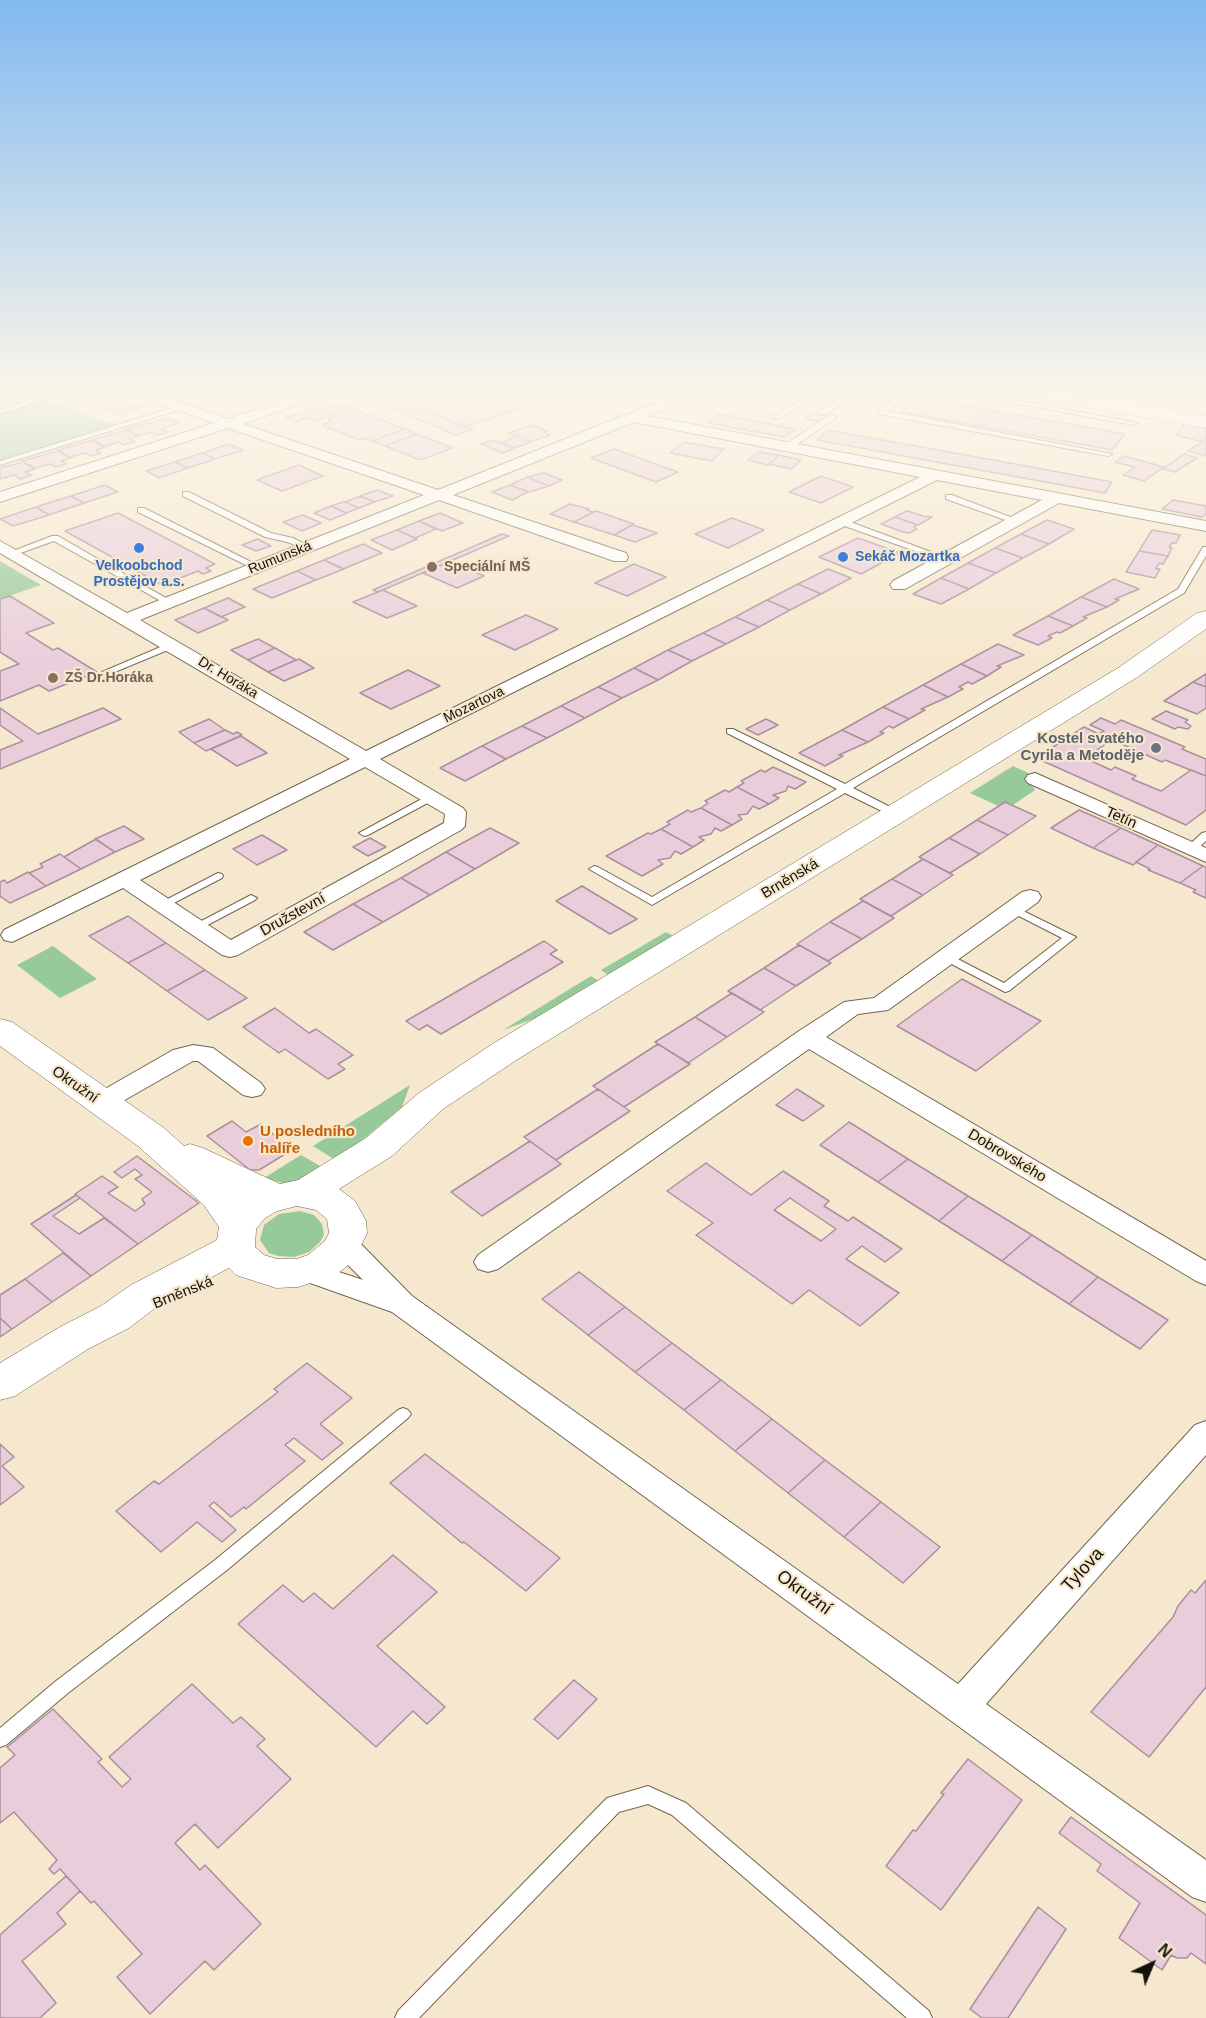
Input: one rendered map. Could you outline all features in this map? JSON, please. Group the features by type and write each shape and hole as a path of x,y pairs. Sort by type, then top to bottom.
{"main road":[{"name":"Brněnská","path":"289,1195 341,1170 379,1147 431,1101 506,1051 1127,673 1206,618"},
{"name":"Okružní","path":"0,1030 151,1137 217,1196 241,1246"},
{"name":"Okružní","path":"151,1137 289,1195"},
{"name":"Brněnská","path":"343,1227 379,1147"},
{"path":"289,1195 327,1199 343,1227 329,1260 306,1271 276,1274 241,1246 252,1209 289,1195"},
{"name":"Brněnská","path":"0,1384 74,1338 115,1317 148,1308 241,1246"}],"street":[{"path":"0,497 37,485"},
{"path":"414,485 620,557"},
{"name":"Rumunská","path":"128,619 463,485"},
{"name":"Mozartova","path":"12,936 915,485"},
{"path":"989,485 1206,526"},
{"path":"898,585 1057,498"},
{"name":"Dr. Horáka","path":"6,549 456,812"},
{"name":"Tetín","path":"1035,779 1198,853"},
{"name":"Družstevní","path":"125,880 230,950 454,826 456,812"},
{"path":"488,1262 852,1007 880,1005 1022,903"},
{"name":"Dobrovského","path":"808,1037 1206,1275"},
{"path":"100,1103 182,1056 193,1053 204,1054 252,1089"},
{"name":"Okružní","path":"343,1227 371,1270 402,1304 1206,1883"},
{"name":"Okružní","path":"306,1271 402,1304"},
{"name":"Tylova","path":"961,1706 1206,1434"}],"lane":[{"path":"186,494 268,535 290,540 307,548"},
{"path":"949,497 1017,521"},
{"path":"141,510 257,567"},
{"path":"842,522 946,559"},
{"path":"6,549 55,538 169,602"},
{"path":"594,868 652,902 1181,591 1206,549"},
{"path":"106,672 172,645"},
{"path":"730,731 896,814"},
{"path":"364,833 431,797"},
{"path":"1198,853 1206,835"},
{"path":"162,905 218,876"},
{"path":"196,927 251,898"},
{"path":"946,957 1005,988 1070,937 1022,903"},
{"path":"0,1739 62,1687 221,1565 403,1414"},
{"path":"405,2018 614,1804 648,1795 679,1809 922,2018"}],"green space":[{"path":"0,561 27,577 41,585 0,599"},
{"path":"1013,766 1033,775 1024,780 1035,790 1013,805 1005,802 998,806 970,793"},
{"path":"666,932 673,936 608,975 601,970"},
{"path":"53,946 97,979 60,998 17,965"},
{"path":"591,976 599,981 539,1017 503,1030"},
{"path":"410,1085 402,1107 337,1161 313,1146"},
{"path":"301,1155 327,1170 296,1183 283,1183 264,1178"},
{"path":"300,1211 314,1215 322,1224 324,1235 320,1242 309,1252 294,1257 269,1253 260,1240 264,1225 279,1214"}],"building":[{"path":"104,485 118,492 84,503 71,496"},
{"path":"269,485 298,485 282,491"},
{"path":"510,485 549,486 529,492"},
{"path":"510,485 528,492 512,500 492,492"},
{"path":"803,485 853,487 821,503 789,492"},
{"path":"1062,485 1110,485 1105,493"},
{"path":"377,490 393,496 374,502 360,496"},
{"path":"71,496 84,503 49,515 36,507"},
{"path":"361,496 374,502 359,508 345,502"},
{"path":"1173,500 1206,506 1206,514 1202,517 1162,509"},
{"path":"343,502 359,508 346,513 331,506"},
{"path":"570,504 593,512 574,522 550,514"},
{"path":"331,506 347,513 330,520 314,513"},
{"path":"36,507 49,515 13,526 0,519"},
{"path":"596,511 634,524 614,535 574,522"},
{"path":"907,511 932,517 918,525 895,517"},
{"name":"Velkoobchod Prostějov a.s.","path":"118,513 215,564 206,568 211,571 203,574 198,571 162,585 65,531"},
{"path":"440,513 463,523 442,531 419,521"},
{"path":"303,515 321,523 302,531 283,522"},
{"path":"895,517 917,525 914,527 917,529 909,533 881,524"},
{"path":"732,518 764,530 728,548 695,534"},
{"path":"1047,520 1074,529 1049,544 1021,534"},
{"path":"419,521 436,529 415,538 397,530"},
{"path":"632,525 657,533 635,542 614,535"},
{"path":"397,530 417,539 392,550 371,540"},
{"path":"1152,530 1180,535 1176,543 1172,543 1169,547 1172,548 1168,556 1139,551"},
{"name":"Speciální MŠ","path":"502,534 509,536 378,592 373,590"},
{"path":"1021,534 1049,544 1023,558 995,548"},
{"path":"858,538 900,553 861,574 819,557"},
{"path":"258,539 271,546 256,551 242,545"},
{"path":"363,544 382,553 343,569 324,560"},
{"path":"995,548 1023,558 996,573 968,563"},
{"path":"1139,551 1168,556 1163,564 1159,563 1156,569 1160,569 1155,578 1126,572"},
{"path":"324,560 344,569 316,580 297,571"},
{"path":"451,561 484,576 457,588 423,573"},
{"path":"968,563 996,573 969,589 941,578"},
{"path":"634,564 666,577 627,596 595,583"},
{"path":"828,569 851,578 821,594 798,584"},
{"path":"297,571 316,580 272,598 253,589"},
{"path":"941,578 969,589 941,604 913,594"},
{"path":"1114,579 1139,589 1115,599 1119,600 1107,607 1081,597"},
{"path":"798,584 821,594 790,610 767,600"},
{"path":"383,590 417,606 387,618 353,602"},
{"path":"10,596 54,623 26,633 53,650 58,648 97,672 49,691 39,685 0,701 0,671 19,664 0,652 0,599"},
{"path":"1081,597 1107,607 1083,617 1087,618 1073,626 1048,616"},
{"path":"228,598 245,607 221,617 204,608"},
{"path":"767,600 790,610 759,627 735,617"},
{"path":"204,608 228,620 198,633 175,620"},
{"path":"526,615 558,629 515,650 482,635"},
{"path":"1048,616 1073,626 1048,636 1052,638 1038,645 1013,635"},
{"path":"735,617 759,627 726,644 703,633"},
{"path":"703,633 726,644 692,661 668,650"},
{"path":"258,639 275,648 248,660 231,650"},
{"path":"998,644 1024,655 997,666 1001,667 987,676 961,664"},
{"path":"275,648 296,660 268,672 248,660"},
{"path":"668,650 692,661 658,680 634,668"},
{"path":"299,659 314,668 284,681 268,672"},
{"path":"961,664 987,676 972,684 968,682 959,687 963,689 948,697 923,685"},
{"path":"634,668 658,680 622,698 598,687"},
{"path":"408,670 440,686 391,709 360,693"},
{"path":"1206,674 1206,687 1193,682"},
{"path":"1193,682 1206,687 1206,708 1197,714 1164,701"},
{"path":"923,685 948,697 921,709 925,710 909,719 883,707"},
{"path":"598,687 622,698 585,718 561,706"},
{"path":"561,706 585,718 547,738 522,726"},
{"path":"883,707 909,719 893,728 889,726 880,732 884,733 868,742 842,730"},
{"path":"0,708 38,734 103,708 121,719 0,769 0,750 23,741 0,725"},
{"path":"1166,711 1188,720 1185,722 1191,726 1188,729 1178,727 1175,729 1152,719"},
{"name":"Kostel svatého Cyrila a Metoděje","path":"1101,718 1115,724 1121,720 1185,747 1182,749 1206,759 1206,776 1165,760 1162,762 1099,734 1104,731 1090,725"},
{"path":"209,719 225,730 194,743 179,732"},
{"path":"766,719 778,725 758,735 746,729"},
{"path":"522,726 547,738 506,759 482,746"},
{"path":"1084,727 1112,740 1085,758 1111,770 1115,767 1136,776 1132,779 1161,791 1191,770 1206,776 1206,810 1186,825 1036,758"},
{"path":"225,730 242,735 206,751 194,743"},
{"path":"842,730 868,742 839,755 843,756 825,766 799,753"},
{"path":"241,736 267,753 237,766 211,749"},
{"path":"482,746 506,759 465,781 440,768"},
{"path":"773,767 806,782 795,789 788,786 786,791 773,795 779,798 769,804 737,787 744,783 741,781 761,770 765,772"},
{"path":"737,787 769,804 759,809 753,806 747,814 738,815 742,819 732,825 701,808 708,803 705,801 725,790 729,792"},
{"path":"1005,802 1036,816 1008,835 977,820"},
{"path":"701,808 732,825 721,831 715,828 711,834 699,837 704,840 693,847 661,829 670,824 667,822 688,810 691,812"},
{"path":"1079,810 1121,828 1093,848 1051,828"},
{"path":"977,820 1008,835 980,854 949,838"},
{"path":"124,826 144,839 115,852 95,839"},
{"path":"490,828 519,843 475,869 446,852"},
{"path":"1121,828 1158,845 1133,865 1093,848"},
{"path":"661,829 693,847 681,854 675,851 670,858 658,860 663,864 642,876 606,856 648,833 651,834"},
{"path":"262,835 287,850 257,865 233,849"},
{"path":"370,838 386,847 368,856 353,847"},
{"path":"949,838 980,854 950,873 919,857"},
{"path":"96,839 115,852 81,869 64,857"},
{"path":"1158,845 1203,866 1180,883 1148,870 1150,869 1136,862"},
{"path":"446,852 475,869 430,895 401,878"},
{"path":"60,854 81,869 46,886 29,873 43,867 40,864"},
{"path":"923,859 953,875 923,895 892,879"},
{"path":"1203,866 1206,867 1206,898 1193,892 1196,890 1180,883"},
{"path":"28,872 46,886 10,903 0,896 0,882 4,880 7,883"},
{"path":"401,878 430,895 383,922 353,904"},
{"path":"892,879 923,895 891,916 860,899"},
{"path":"582,886 637,919 610,934 556,901"},
{"path":"863,901 894,918 862,939 830,922"},
{"path":"353,904 383,922 333,950 304,932"},
{"path":"128,916 166,943 128,963 89,936"},
{"path":"830,922 862,939 828,961 797,944"},
{"path":"544,941 557,950 550,954 563,962 441,1034 427,1025 419,1030 406,1021"},
{"path":"166,943 205,970 167,991 128,963"},
{"path":"799,945 831,963 796,986 764,968"},
{"path":"764,968 796,986 760,1010 728,991"},
{"path":"205,970 247,998 208,1020 167,991"},
{"path":"962,979 1041,1021 976,1071 897,1026"},
{"path":"732,993 764,1012 727,1037 695,1017"},
{"path":"275,1008 309,1033 316,1029 353,1055 338,1064 345,1069 328,1079 285,1049 279,1053 243,1027"},
{"path":"695,1017 727,1037 688,1063 655,1042"},
{"path":"658,1044 690,1064 624,1107 593,1086"},
{"path":"598,1089 630,1111 556,1160 524,1137"},
{"path":"797,1089 824,1106 803,1121 776,1105"},
{"name":"U posledního halíře","path":"232,1121 246,1132 261,1124 292,1150 259,1170 250,1170 207,1136"},
{"path":"849,1122 908,1159 878,1182 820,1145"},
{"path":"530,1141 561,1164 482,1216 451,1192"},
{"path":"137,1156 199,1203 138,1244 75,1194 102,1176 118,1187 108,1193 135,1211 145,1204 142,1199 152,1192 135,1179 142,1175 135,1169 122,1178 114,1172"},
{"path":"908,1159 968,1196 939,1221 878,1182"},
{"path":"706,1163 751,1195 783,1171 829,1201 824,1206 848,1221 853,1217 902,1249 885,1262 862,1246 846,1259 899,1293 860,1326 809,1290 792,1304 696,1235 713,1223 667,1191","holes":["790,1198 836,1229 821,1241 774,1210"]},
{"path":"76,1195 80,1198 53,1216 79,1234 104,1218 138,1244 91,1276 31,1224"},
{"path":"968,1196 1032,1235 1002,1261 939,1221"},
{"path":"1032,1235 1098,1277 1069,1304 1002,1261"},
{"path":"63,1253 91,1276 52,1302 25,1279"},
{"path":"579,1272 625,1307 588,1335 542,1299"},
{"path":"1098,1277 1168,1320 1140,1349 1069,1304"},
{"path":"25,1279 52,1302 12,1329 0,1318 0,1295"},
{"path":"625,1307 672,1343 635,1372 588,1335"},
{"path":"0,1318 12,1329 0,1337"},
{"path":"672,1343 721,1380 684,1410 635,1372"},
{"path":"307,1363 352,1398 320,1424 343,1443 322,1460 294,1438 285,1445 305,1461 246,1509 244,1507 231,1517 214,1502 209,1506 236,1530 222,1542 197,1522 161,1552 116,1511 154,1481 159,1484 278,1392 274,1389"},
{"path":"721,1380 772,1419 735,1451 684,1410"},
{"path":"772,1419 825,1460 788,1493 735,1451"},
{"path":"0,1444 14,1457 2,1466 24,1487 0,1505"},
{"path":"425,1454 560,1558 526,1591 464,1542 462,1543 390,1483"},
{"path":"825,1460 881,1502 844,1537 788,1493"},
{"path":"881,1502 940,1547 903,1583 844,1537"},
{"path":"393,1555 437,1592 377,1646 445,1707 427,1724 413,1711 376,1747 238,1624 283,1585 303,1602 314,1593 333,1609"},
{"path":"1206,1580 1206,1687 1149,1757 1091,1712 1173,1617 1178,1606 1191,1590 1195,1593"},
{"path":"574,1680 597,1699 558,1739 534,1719"},
{"path":"192,1684 233,1723 241,1717 265,1739 257,1746 291,1779 218,1848 195,1824 175,1843 200,1870 205,1865 261,1924 214,1970 205,1961 150,2014 117,1977 142,1954 94,1901 91,1903 60,1869 54,1874 49,1869 57,1860 14,1812 0,1823 0,1768 15,1755 7,1747 53,1709 102,1759 98,1762 122,1787 131,1779 109,1757"},
{"path":"968,1759 1022,1800 941,1910 886,1866 913,1830 916,1831 944,1794 941,1793"},
{"path":"1071,1817 1206,1915 1206,1964 1191,1953 1187,1958 1177,1958 1171,1955 1162,1970 1119,1938 1140,1903 1097,1871 1101,1864 1059,1833"},
{"path":"66,1876 80,1891 57,1913 66,1924 22,1961 56,2003 40,2018 0,2018 0,1935"},
{"path":"1038,1907 1066,1929 1008,2018 982,2018 970,2009"}],"place":[{"name":"Velkoobchod Prostějov a.s.","path":"139,548"},
{"name":"Sekáč Mozartka","path":"843,557"},
{"name":"Speciální MŠ","path":"432,567"},
{"name":"ZŠ Dr.Horáka","path":"53,678"},
{"name":"Kostel svatého Cyrila a Metoděje","path":"1156,748"},
{"name":"U posledního halíře","path":"248,1141"}]}
